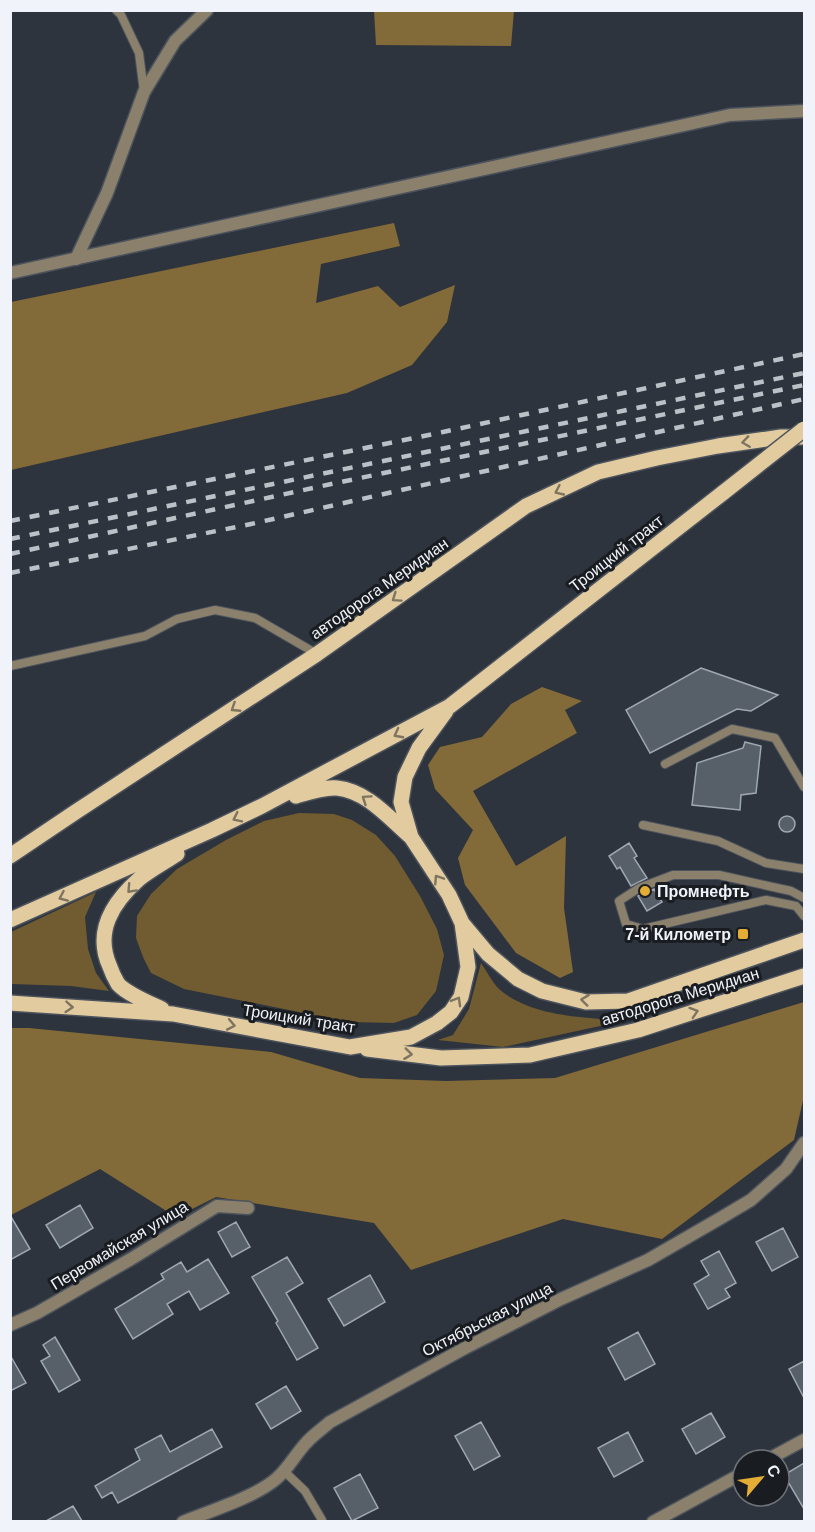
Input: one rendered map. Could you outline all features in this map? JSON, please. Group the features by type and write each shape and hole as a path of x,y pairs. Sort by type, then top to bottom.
{"main road":[{"name":"Троицкий тракт","path":"10,920 262,806 450,706 804,429"},
{"name":"автодорога Меридиан","path":"10,856 317,654 526,506 598,472 718,446 781,437 804,437"},
{"name":"Троицкий тракт","path":"10,1004 173,1014 350,1047 411,1037 437,1023 451,1012 461,997 468,967 462,924 449,896 411,837 401,802 405,777 419,748 450,706"},
{"path":"262,806 315,791 336,788 356,792 375,805 411,837"},
{"path":"173,1014 141,1000 119,984 104,955 103,938 108,919 121,898 140,879 212,830"},
{"name":"автодорога Меридиан","path":"462,924 488,954 518,979 542,991 586,1002 628,1001 803,938"},
{"name":"автодорога Меридиан","path":"350,1047 441,1059 530,1055 638,1030 804,976"}],"street":[{"path":"76,259 107,193 144,92 175,41 207,10"},
{"path":"10,273 730,115 804,111"},
{"name":"Октябрьская улица","path":"183,1521 245,1497 266,1486 284,1471 306,1443 330,1422 486,1337 561,1299 648,1260 751,1200 786,1169 804,1143"},
{"name":"Первомайская улица","path":"10,1325 37,1313 131,1259 217,1206 248,1208"},
{"path":"789,1448 804,1440"},
{"path":"653,1521 731,1479"}],"lane":[{"path":"116,10 121,15 139,53 144,92"},
{"path":"10,666 145,636 177,619 215,610 255,618 317,654"},
{"path":"664,764 732,729 775,738 804,786"},
{"path":"643,825 718,841 766,863 804,869"},
{"path":"804,898 791,891 719,875 673,875 639,888 619,901 627,924 643,930 766,900 796,906 804,916"},
{"path":"284,1471 305,1491 322,1520"}],"shaded area":[{"path":"374,11 514,11 511,46 376,45"},
{"path":"394,223 400,246 321,264 316,303 378,286 400,307 455,285 447,322 412,365 347,393 11,470 11,302"},
{"path":"542,687 582,701 565,710 577,733 473,791 516,866 566,836 564,908 573,972 560,978 516,953 465,885 458,858 473,830 435,789 428,765 440,747 482,737 511,704"},
{"path":"299,813 334,814 352,820 376,835 395,856 420,896 437,929 444,955 436,991 417,1015 394,1023 349,1022 184,989 151,973 136,938 137,916 151,894 177,869 226,840 264,821"},
{"path":"96,892 85,917 88,949 96,973 109,991 71,986 11,984 11,932"},
{"path":"481,963 497,987 524,1004 556,1014 623,1021 503,1047 438,1040 453,1035 469,1009"},
{"path":"804,1002 804,1096 794,1140 662,1239 563,1219 411,1270 374,1223 216,1197 176,1217 100,1169 11,1215 11,1028 271,1052 360,1078 446,1081 555,1078"}],"building":[{"path":"701,668 778,695 751,711 737,709 650,753 626,710"},
{"path":"745,742 761,746 756,793 741,795 740,810 692,805 697,763 743,748"},
{"path":"787,816 793,818 795,824 793,830 787,832 781,830 779,824 781,818"},
{"path":"629,843 637,856 634,858 647,878 631,886 620,867 617,869 609,856"},
{"path":"654,889 662,902 647,911 638,896"},
{"path":"80,1205 93,1228 60,1248 46,1225"},
{"path":"10,1215 30,1249 10,1260"},
{"path":"236,1222 250,1247 232,1257 218,1232"},
{"path":"783,1228 798,1257 772,1271 756,1242"},
{"path":"719,1251 736,1283 725,1289 730,1297 708,1309 694,1284 709,1275 701,1261"},
{"path":"287,1257 303,1283 286,1293 318,1348 297,1360 276,1323 278,1321 252,1277"},
{"path":"208,1259 229,1293 200,1310 189,1291 167,1304 173,1314 133,1339 115,1309 164,1279 161,1274 181,1262 187,1272"},
{"path":"370,1275 385,1302 344,1326 328,1299"},
{"path":"638,1332 655,1364 625,1380 608,1348"},
{"path":"55,1337 80,1380 59,1392 41,1361 50,1356 43,1345"},
{"path":"10,1355 26,1383 10,1391"},
{"path":"804,1361 804,1398 789,1369"},
{"path":"286,1386 301,1411 271,1429 256,1404"},
{"path":"711,1413 725,1437 696,1454 682,1429"},
{"path":"481,1422 500,1456 474,1470 455,1436"},
{"path":"212,1429 222,1447 118,1503 112,1492 102,1498 95,1486 140,1460 135,1449 161,1435 170,1452"},
{"path":"628,1432 643,1461 614,1477 598,1448"},
{"path":"804,1463 804,1509 791,1487 791,1471"},
{"path":"360,1474 378,1508 352,1521 334,1488"},
{"path":"73,1506 82,1521 46,1521"}],"railway":[{"path":"10,521 443,432 804,354"},
{"path":"10,539 804,373"},
{"path":"10,554 804,385"},
{"path":"10,573 251,524 804,399"}],"place":[{"name":"Промнефть","path":"645,891"},
{"name":"7-й Километр","path":"743,934"}]}
